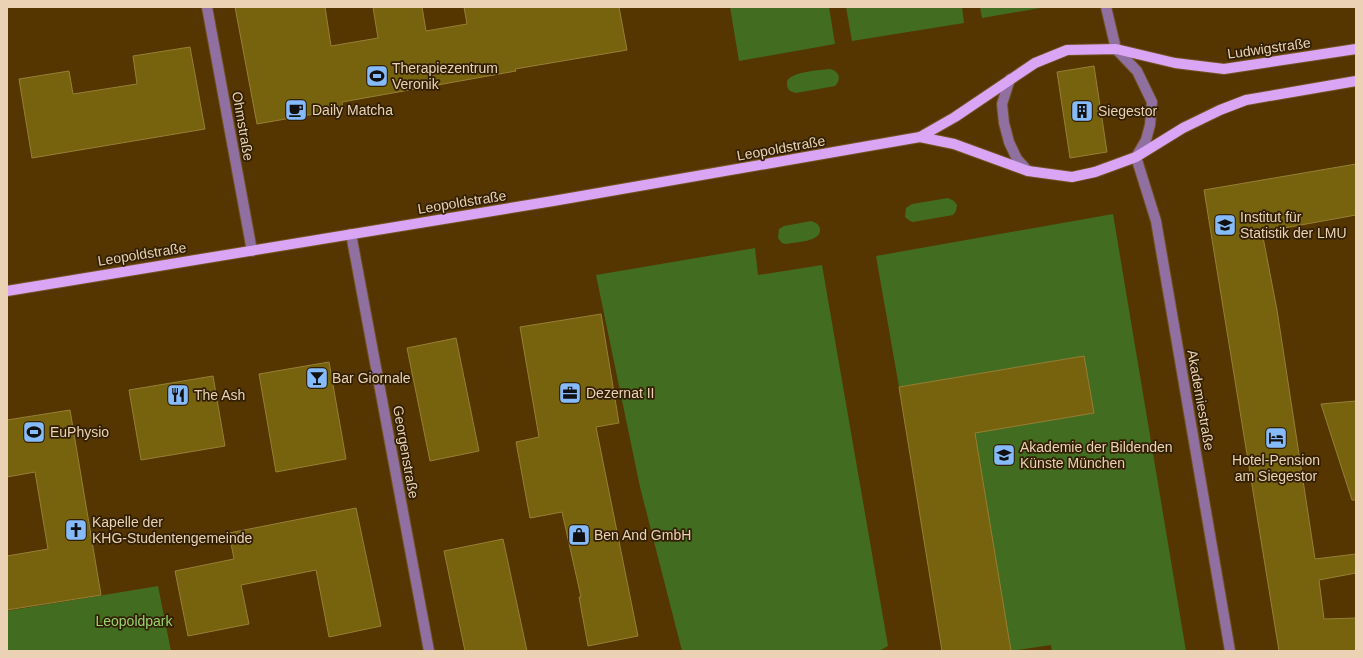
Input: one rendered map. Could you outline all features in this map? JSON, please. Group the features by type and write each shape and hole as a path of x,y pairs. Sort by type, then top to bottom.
{"main road":[{"name":"Ludwigstraße","path":"1116,50 1175,63 1224,69 1356,49"},
{"name":"Leopoldstraße","path":"7,291 592,195 920,137 955,117 1035,63 1067,50 1116,50"},
{"path":"1136,157 1184,128 1220,110 1246,100 1356,81"},
{"name":"Leopoldstraße","path":"920,137 954,144 1028,171 1072,177 1095,172 1136,157"}],"street":[{"name":"Ohmstraße","path":"206,7 252,250"},
{"path":"1106,7 1116,50 1137,71 1152,102 1150,125 1146,140 1136,157"},
{"path":"1010,79 1002,104 1004,123 1009,142 1018,159 1028,171"},
{"name":"Akademiestraße","path":"1136,157 1156,221 1230,651"},
{"name":"Georgenstraße","path":"351,234 429,651"}],"green space":[{"path":"730,7 829,7 835,44 739,61"},
{"path":"846,7 962,7 964,23 852,41"},
{"path":"980,7 1046,7 982,18"},
{"path":"830,69 837,73 839,78 835,86 796,93 788,88 788,80 797,74"},
{"path":"948,198 954,201 957,205 956,211 953,215 913,222 905,217 906,208 912,204"},
{"name":"Akademie der Bildenden Künste München","path":"1113,214 1186,651 1052,651 1051,645 1011,651 975,433 1094,413 1084,356 899,387 876,256"},
{"path":"811,221 819,226 820,229 817,237 807,241 786,244 782,243 778,238 779,229 784,226"},
{"path":"755,248 758,275 822,265 888,646 879,651 682,651 640,487 596,275"},
{"name":"Leopoldpark","path":"158,586 171,651 7,651 7,611"}],"building":[{"path":"235,7 325,7 331,46 378,38 373,7 422,7 426,31 467,24 464,7 619,7 627,50 515,69 516,71 342,102 343,109 257,124"},
{"path":"190,47 205,129 32,158 19,79 69,71 73,94 137,84 133,56"},
{"name":"Siegestor","path":"1094,66 1107,152 1070,158 1057,72"},
{"path":"1356,164 1356,215 1262,232 1277,310 1315,559 1356,554 1356,573 1319,580 1324,619 1356,618 1356,651 1279,651 1204,190"},
{"path":"601,314 619,423 596,427 638,636 588,646 579,597 581,597 562,512 530,518 516,442 539,437 520,327"},
{"path":"456,338 479,451 430,461 407,348"},
{"path":"1084,356 1094,413 975,433 1011,651 942,651 899,387"},
{"path":"329,362 346,459 276,472 259,374"},
{"path":"213,376 225,446 141,460 129,390"},
{"path":"1356,401 1356,500 1352,500 1321,404"},
{"path":"70,410 101,595 7,610 7,556 48,549 35,472 7,477 7,420"},
{"path":"356,508 381,626 329,637 316,570 241,585 249,624 188,636 175,571 234,559 229,533"},
{"path":"503,539 527,651 465,651 444,551"}],"place":[{"name":"Therapiezentrum Veronik","path":"377,76"},
{"name":"Daily Matcha","path":"296,110"},
{"name":"Siegestor","path":"1082,111"},
{"name":"Institut für Statistik der LMU","path":"1225,225"},
{"name":"Bar Giornale","path":"317,378"},
{"name":"Dezernat II","path":"570,393"},
{"name":"The Ash","path":"178,395"},
{"name":"EuPhysio","path":"34,432"},
{"name":"Hotel-Pension am Siegestor","path":"1276,438"},
{"name":"Akademie der Bildenden Künste München","path":"1004,455"},
{"name":"Kapelle der KHG-Studentengemeinde","path":"76,530"},
{"name":"Ben And GmbH","path":"579,535"}]}
